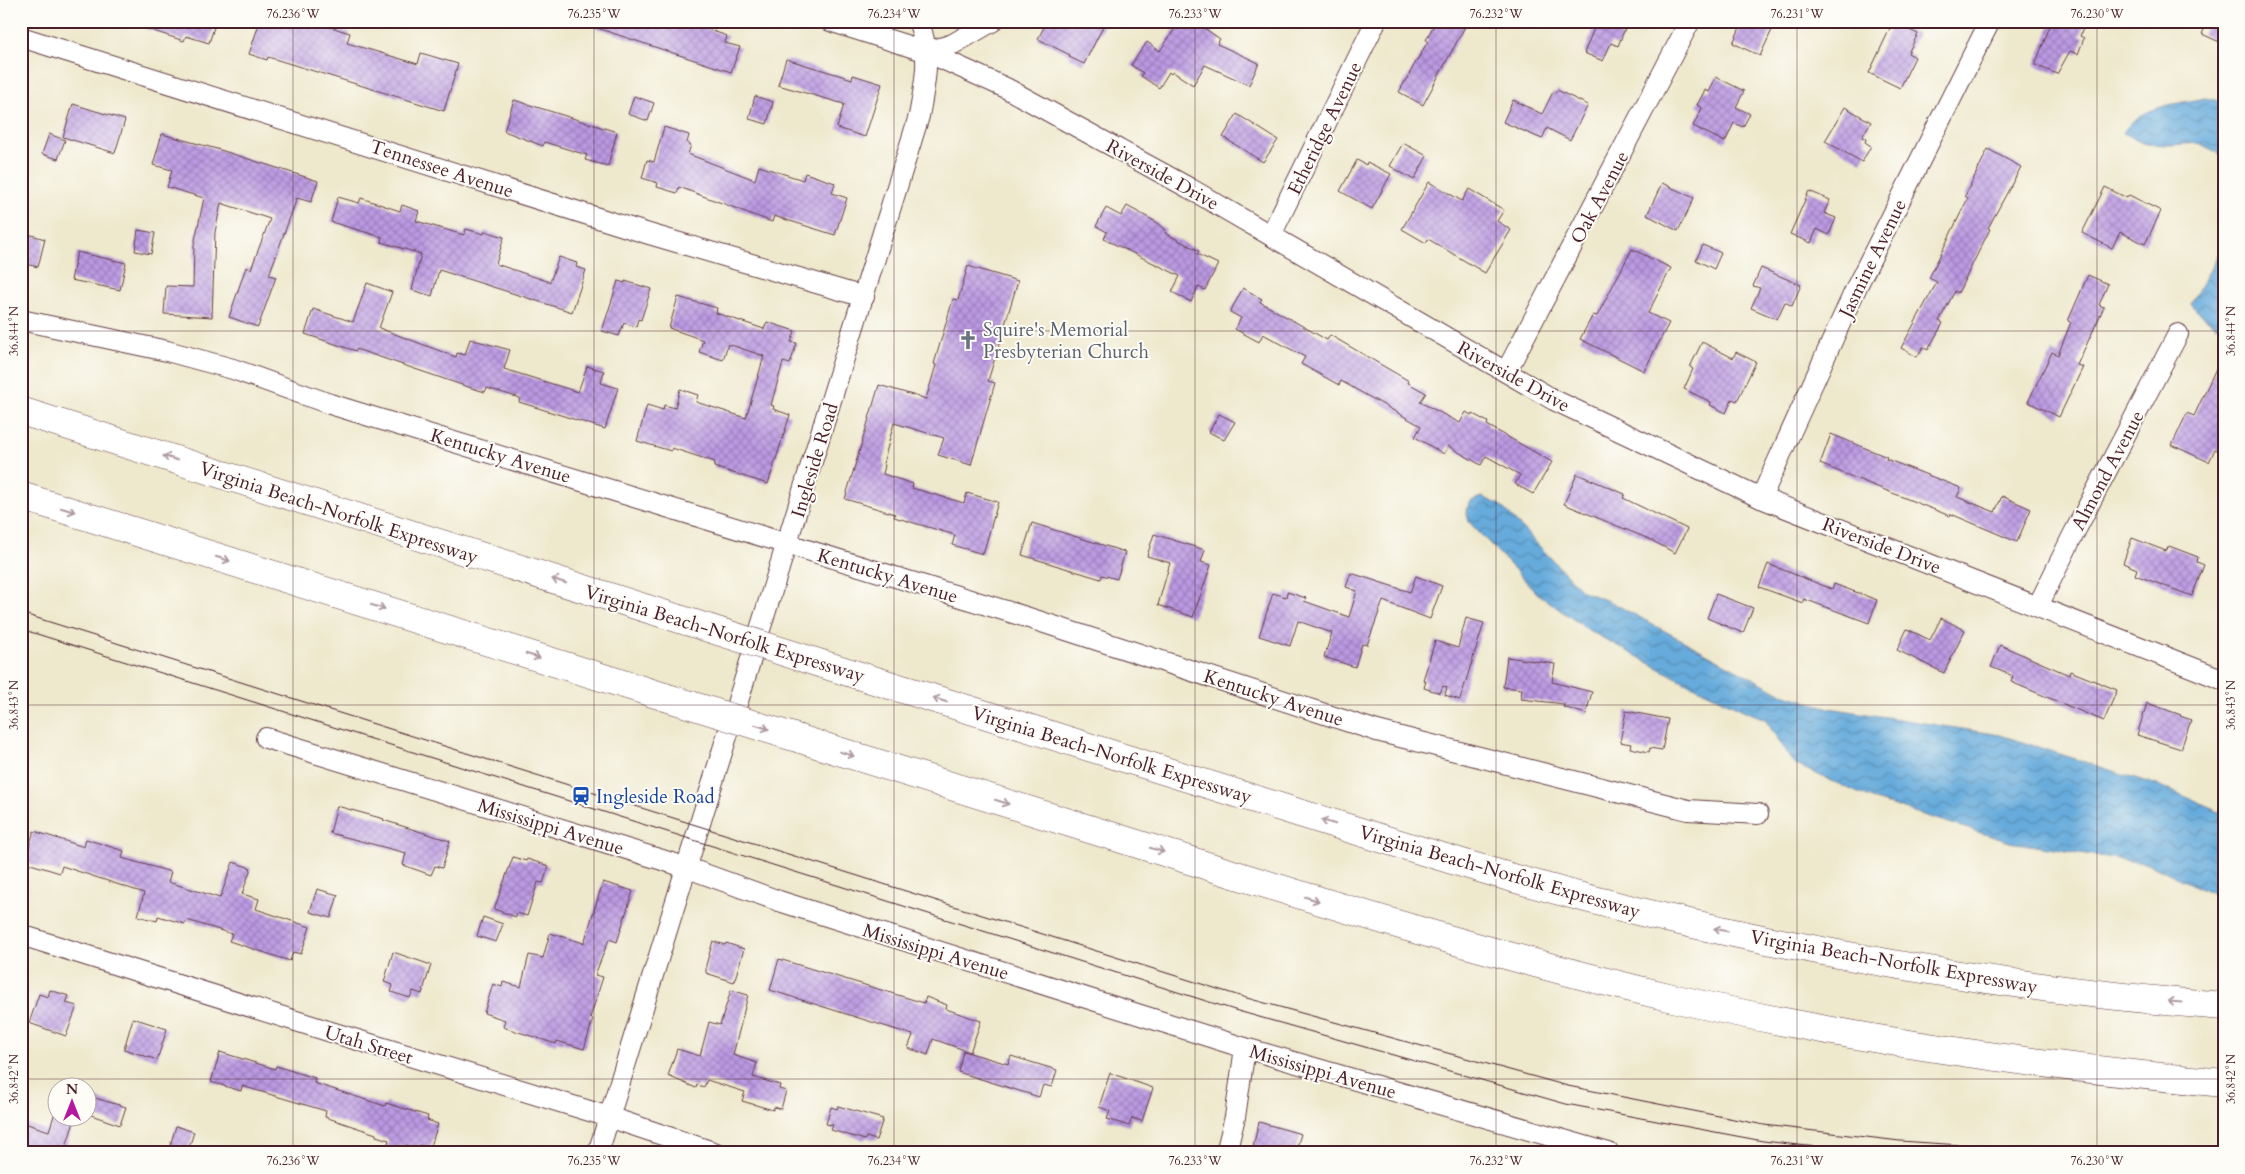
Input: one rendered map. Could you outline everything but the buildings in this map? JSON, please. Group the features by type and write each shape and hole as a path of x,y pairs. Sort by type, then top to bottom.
{"highway":[{"name":"Virginia Beach-Norfolk Expressway","path":"21,411 1426,853 1669,919 1823,952 1985,980 2144,1000 2224,1006"},
{"path":"21,496 1342,908 1494,953 1678,999 1794,1024 1953,1052 2113,1073 2224,1083"}],"street":[{"name":"Riverside Drive","path":"830,21 927,52 1006,88 1271,235 1554,400 1760,498 2224,680"},
{"name":"Ingleside Road","path":"598,1153 919,116 927,74 927,52 923,32 918,21"},
{"path":"927,52 953,44 993,21"},
{"name":"Etheridge Avenue","path":"1271,235 1376,21"},
{"name":"Oak Avenue","path":"1506,372 1690,21"},
{"name":"Jasmine Avenue","path":"1760,498 1857,286 1990,21"},
{"name":"Tennessee Avenue","path":"21,37 640,231 864,297"},
{"name":"Kentucky Avenue","path":"21,320 167,351 233,369 330,404 575,477 1026,616 1377,731 1688,810 1758,814"},
{"name":"Almond Avenue","path":"2038,606 2178,334"},
{"name":"Mississippi Avenue","path":"266,738 685,867 779,901 1245,1048 1609,1153"},
{"name":"Utah Street","path":"21,935 328,1032 609,1117 716,1153"},
{"path":"1226,1153 1235,1117 1245,1048"}],"water":[{"path":"2205,98 2224,102 2224,156 2199,143 2144,144 2123,133 2138,117 2148,112"},
{"path":"2224,245 2224,323 2216,326 2197,311 2191,303"},
{"path":"1482,497 1500,505 1582,591 1611,602 1782,694 1829,708 2000,735 2160,786 2224,813 2224,900 2150,864 2010,842 1872,799 1794,764 1765,719 1679,679 1590,631 1539,595 1469,522 1466,510 1471,501"}],"tram line":[{"path":"21,613 1243,997 1568,1086 1764,1125 1900,1141 2036,1150 2224,1151"},
{"path":"21,629 1238,1011 1566,1104 1763,1141 1870,1153"}],"place":[{"name":"Squire's Memorial Presbyterian Church","path":"968,340"},
{"name":"Ingleside Road","path":"581,796"}]}
